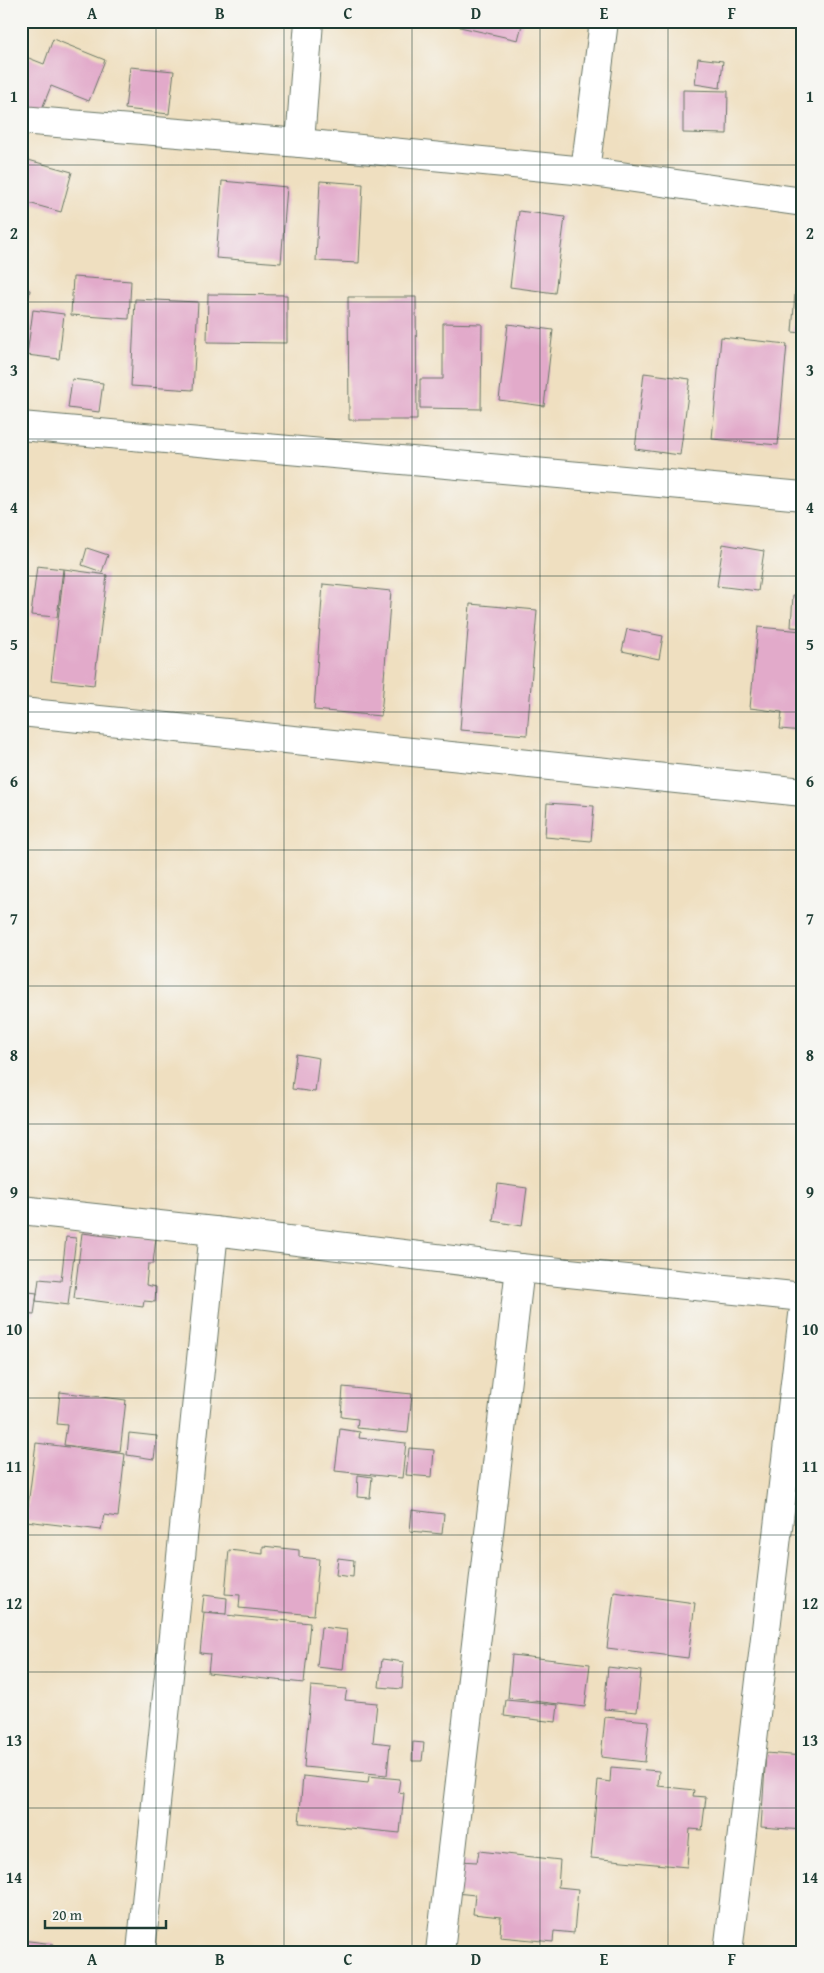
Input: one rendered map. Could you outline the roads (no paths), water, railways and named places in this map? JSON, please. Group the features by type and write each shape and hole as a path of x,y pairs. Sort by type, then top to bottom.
{"street":[{"path":"300,143 309,21"},
{"path":"584,170 604,21"},
{"path":"21,120 300,143 584,170 803,202"},
{"path":"21,426 803,496"},
{"path":"21,712 803,792"},
{"path":"21,1210 520,1268 803,1297"},
{"path":"141,1952 214,1231"},
{"path":"440,1952 520,1268"},
{"path":"728,1952 803,1315"}]}
